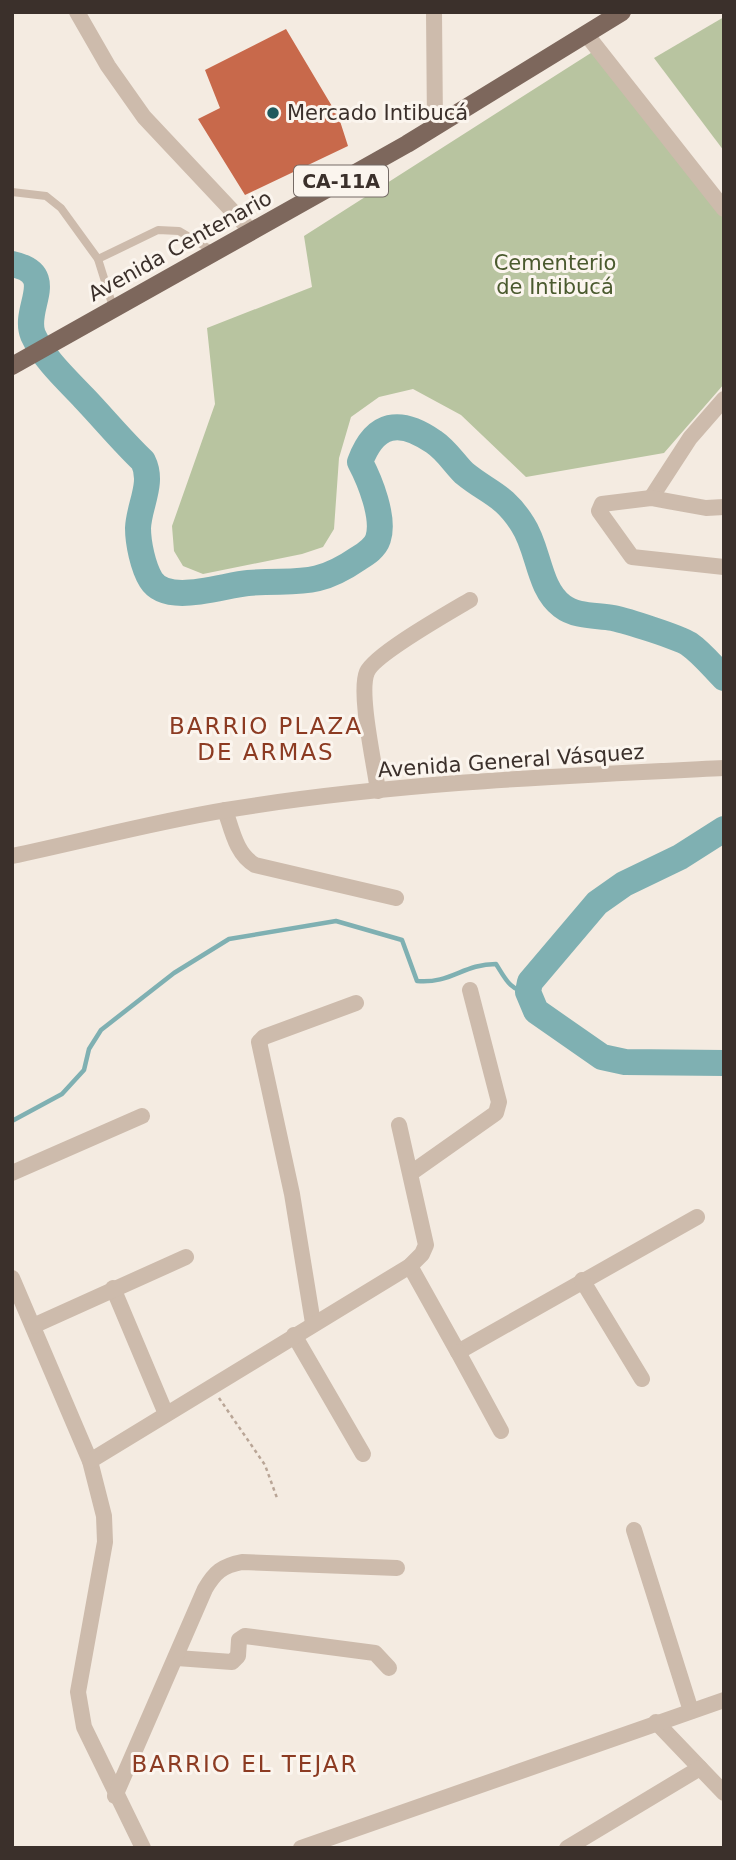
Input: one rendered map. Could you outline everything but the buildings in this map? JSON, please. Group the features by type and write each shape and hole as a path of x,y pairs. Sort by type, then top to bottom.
{"main road":[{"name":"Avenida Centenario","path":"17,363 435,127 622,12"}],"street":[{"path":"77,12 108,66 144,117 252,232"},
{"path":"434,12 435,127"},
{"path":"586,34 724,209"},
{"path":"651,498 690,438 722,407"},
{"path":"724,507 705,508 651,498 602,504 598,511 632,557 724,567"},
{"path":"378,791 365,700 367,672 383,656 470,600"},
{"name":"Avenida General Vásquez","path":"12,856 225,810 378,791 519,778 724,768"},
{"path":"225,810 239,849 246,860 255,865 396,898"},
{"path":"411,1173 496,1113 499,1102 470,990"},
{"path":"313,1324 292,1194 259,1042 264,1037 356,1003"},
{"path":"12,1173 142,1116"},
{"path":"90,1461 410,1266 422,1255 426,1245 399,1125"},
{"path":"458,1352 698,1217"},
{"path":"33,1326 186,1257"},
{"path":"410,1266 500,1431"},
{"path":"12,1278 90,1461 104,1516 105,1542 78,1692 84,1727 115,1796 143,1848"},
{"path":"582,1280 642,1379"},
{"path":"113,1288 166,1414"},
{"path":"294,1335 363,1454"},
{"path":"634,1530 691,1711"},
{"path":"115,1796 177,1658 205,1588 215,1572 225,1565 242,1562 397,1568"},
{"path":"177,1658 232,1662 238,1656 239,1640 245,1636 375,1653 389,1668"},
{"path":"300,1848 724,1700"},
{"path":"656,1722 724,1793"},
{"path":"567,1848 700,1768"}],"lane":[{"path":"12,192 46,196 61,208 99,259 114,310"},
{"path":"99,259 158,230 179,231 215,252"}],"path":[{"path":"211,1387 265,1465 276,1498"}],"green space":[{"path":"724,17 724,151 654,58"},
{"name":"Cementerio de Intibucá","path":"594,51 724,218 724,384 664,453 526,477 461,415 413,389 379,397 351,417 339,458 334,529 323,547 302,554 203,574 183,566 174,551 172,526 215,404 207,328 312,287 304,236"}],"waterway":[{"path":"12,264 26,269 34,276 37,284 31,325 33,335 43,352 143,461 147,478 139,519 139,541 148,575 159,588 182,593 248,583 305,581 330,574 365,554 377,542 380,521 372,489 360,462 373,439 381,432 400,427 422,434 434,442 464,473 509,507 528,535 548,589 562,606 580,614 629,622 683,641 724,678"},
{"path":"724,829 680,857 624,884 597,903 530,982 528,992 536,1011 602,1057 625,1062 724,1063"},
{"path":"12,1121 62,1094 84,1070 89,1049 101,1030 174,973 229,939 336,921 402,940 417,981 439,980 475,967 496,964 512,986 528,992"}],"place":[{"name":"Mercado Intibucá","path":"273,113"}],"district":[{"name":"BARRIO PLAZA DE ARMAS","path":"266,739"},
{"name":"BARRIO EL TEJAR","path":"245,1764"}]}
